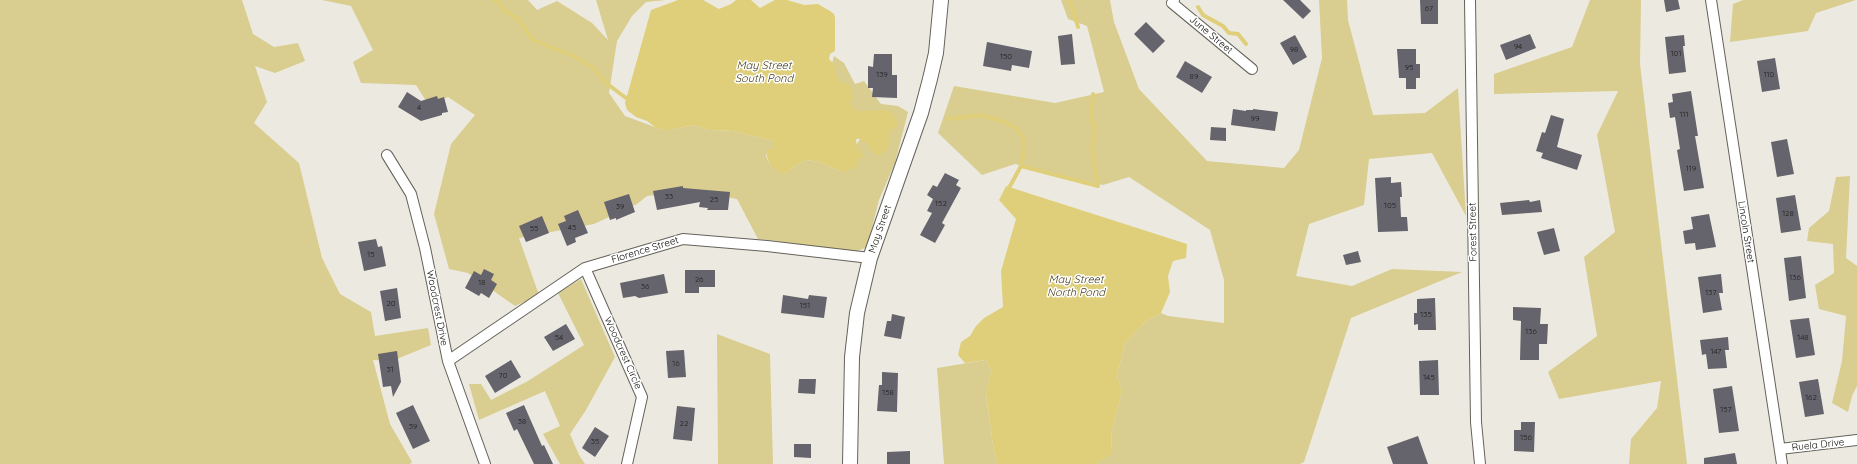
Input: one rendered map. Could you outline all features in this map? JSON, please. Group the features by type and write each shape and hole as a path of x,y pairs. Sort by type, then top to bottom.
{"street":[{"name":"May Street","path":"850,464 852,357 858,313 870,258 927,92 936,53 941,0"},
{"name":"June Street","path":"1174,0 1172,3 1252,70"},
{"name":"Forest Street","path":"1470,0 1476,422 1480,464"},
{"name":"Lincoln Street","path":"1711,0 1782,464"},
{"name":"Woodcrest Drive","path":"387,155 411,194 425,248 448,361 485,464"},
{"name":"Florence Street","path":"448,361 585,268 683,239 766,246 870,258"},
{"name":"Woodcrest Circle","path":"585,268 642,397 627,464"},
{"name":"Ruela Drive","path":"1780,449 1857,440"}],"shaded area":[{"path":"0,0 242,0 253,34 274,47 298,43 305,61 275,73 255,66 267,102 254,123 299,163 322,258 340,294 371,312 375,336 428,328 431,345 392,361 373,360 390,424 412,462 410,464 0,464"},
{"path":"322,0 528,0 537,10 557,1 592,23 608,40 596,0 666,0 646,2 632,16 617,41 609,93 625,116 663,130 693,125 709,130 733,131 774,141 774,150 766,153 766,156 769,163 785,174 796,165 806,160 820,162 842,172 846,159 866,131 846,122 831,68 834,56 844,63 855,84 864,81 881,104 898,106 908,112 895,163 879,200 867,247 839,259 778,241 758,239 737,199 710,194 674,193 647,196 637,204 594,224 519,238 539,295 515,306 468,273 449,269 434,214 451,144 475,115 448,97 428,104 416,85 361,83 353,62 373,50 351,6"},
{"path":"1061,0 1110,0 1114,22 1139,89 1207,161 1284,168 1299,150 1322,58 1319,0 1347,0 1348,20 1373,115 1425,113 1458,88 1466,216 1432,153 1369,159 1364,205 1309,224 1296,276 1352,286 1392,269 1462,272 1351,318 1304,462 1300,464 1096,464 1111,453 1112,430 1122,390 1117,377 1125,343 1146,321 1161,313 1168,316 1224,323 1224,280 1210,230 1129,177 1103,185 1015,164 982,175 938,133 954,86 1055,103 1104,92 1087,26 1068,19"},
{"path":"1590,0 1641,0 1640,64 1687,464 1629,464 1631,439 1657,408 1661,381 1559,399 1548,372 1597,336 1584,257 1615,232 1597,135 1618,91 1494,94 1494,74 1572,47"},
{"path":"1743,0 1856,0 1816,13 1808,31 1730,42 1733,4"},
{"path":"1850,176 1846,258 1857,266 1857,386 1852,396 1848,412 1832,403 1842,361 1846,316 1819,309 1815,285 1834,273 1833,244 1807,241 1809,228 1829,211 1836,177"},
{"path":"581,279 615,357 586,410 570,434 579,455 585,464 560,464 543,434 560,426 545,391 479,420 469,384 481,384 491,400 528,381 584,345 558,293"},
{"path":"717,334 770,354 773,464 718,464"},
{"path":"986,360 991,370 986,395 994,452 998,464 944,464 937,368"}],"water":[{"name":"May Street South Pond","path":"678,0 703,0 719,9 736,0 751,0 760,8 775,0 787,0 804,5 818,4 830,11 834,14 835,18 835,51 830,54 829,59 835,65 836,75 841,83 848,84 851,87 853,98 850,102 852,107 856,111 888,110 893,114 898,123 898,126 889,132 889,144 885,152 880,156 874,153 866,142 856,139 857,148 862,152 863,156 857,161 856,168 842,172 820,162 806,160 796,165 785,174 778,171 769,163 766,153 768,149 774,150 774,141 733,131 709,130 693,125 663,130 636,117 627,110 625,103 651,10"},
{"name":"May Street North Pond","path":"1006,186 1187,244 1186,258 1173,261 1168,276 1170,292 1161,313 1146,321 1125,343 1117,377 1122,390 1112,430 1111,454 1096,464 998,464 994,452 986,394 991,370 986,360 965,363 958,355 961,342 970,336 976,326 984,318 1003,307 1001,271 1016,219 999,200"}],"building":[{"path":"1283,0 1300,0 1311,11 1303,19"},
{"path":"1420,0 1438,0 1438,24 1421,24"},
{"path":"1664,0 1678,0 1680,9 1666,12"},
{"path":"1146,22 1165,41 1153,53 1134,34"},
{"path":"1072,34 1075,64 1061,65 1058,36"},
{"path":"1530,34 1536,48 1506,60 1500,45"},
{"path":"1295,35 1307,57 1293,65 1280,43"},
{"path":"1684,35 1685,46 1683,46 1686,72 1669,74 1665,37"},
{"path":"987,42 1032,51 1029,68 1012,65 1011,71 983,66"},
{"path":"1397,49 1416,49 1416,64 1420,64 1420,78 1416,78 1416,89 1406,89 1406,78 1399,78"},
{"path":"874,54 892,54 892,75 897,75 897,98 872,97 873,88 868,88 868,66 873,67"},
{"path":"1775,58 1780,89 1762,92 1757,61"},
{"path":"1185,61 1212,77 1202,93 1176,77"},
{"path":"1691,91 1698,136 1695,136 1704,188 1684,191 1677,150 1680,149 1675,117 1670,118 1668,103 1673,102 1672,94"},
{"path":"407,92 421,101 437,96 438,99 444,97 448,112 421,121 398,107"},
{"path":"1233,109 1246,111 1253,109 1278,112 1275,131 1231,125"},
{"path":"1551,115 1564,119 1557,147 1582,155 1577,170 1541,158 1543,153 1536,151 1542,132 1545,133"},
{"path":"1211,127 1226,128 1226,141 1210,140"},
{"path":"1787,139 1794,174 1777,177 1771,142"},
{"path":"945,173 959,180 956,185 961,188 942,223 945,225 935,243 920,235 932,213 927,211 933,199 927,195 933,185 937,187"},
{"path":"1391,177 1391,183 1401,182 1401,217 1407,217 1408,231 1378,232 1375,178"},
{"path":"683,186 683,188 730,192 728,210 707,210 708,208 699,207 700,202 657,210 653,191"},
{"path":"629,194 635,212 616,220 616,218 610,220 604,202"},
{"path":"1795,195 1801,230 1781,233 1776,198"},
{"path":"1529,200 1530,202 1540,200 1542,212 1502,215 1500,203"},
{"path":"578,210 588,233 575,238 576,242 567,246 558,224 566,221 564,216"},
{"path":"1709,214 1716,247 1696,250 1695,243 1685,244 1683,231 1693,229 1691,217"},
{"path":"542,216 549,233 526,242 519,226"},
{"path":"1554,228 1560,251 1544,255 1537,232"},
{"path":"376,239 378,247 382,246 386,266 364,271 358,242"},
{"path":"1358,251 1361,262 1346,265 1343,255"},
{"path":"1801,256 1806,298 1789,301 1784,258"},
{"path":"484,269 494,274 491,280 497,284 489,298 481,293 479,296 465,288 474,271 481,275"},
{"path":"685,270 715,270 715,287 699,287 699,293 685,293"},
{"path":"664,274 668,293 639,298 635,296 623,298 620,283"},
{"path":"1721,274 1723,293 1719,293 1722,310 1703,313 1698,277"},
{"path":"397,288 401,318 385,321 380,291"},
{"path":"783,295 808,299 809,295 827,297 824,318 781,313"},
{"path":"1435,298 1436,330 1418,330 1418,324 1414,325 1414,313 1417,313 1417,299"},
{"path":"1513,307 1541,308 1540,324 1548,324 1547,344 1539,344 1539,360 1520,360 1521,321 1513,320"},
{"path":"892,314 905,317 901,339 884,336 887,321 891,321"},
{"path":"1809,318 1815,355 1796,358 1790,320"},
{"path":"566,324 575,339 553,351 544,337"},
{"path":"1728,337 1729,350 1725,350 1727,368 1708,369 1706,354 1702,355 1700,340"},
{"path":"684,350 686,377 668,378 666,351"},
{"path":"397,351 401,382 393,397 391,386 383,387 378,354"},
{"path":"511,360 521,377 495,393 485,376"},
{"path":"1438,360 1439,395 1420,395 1419,361"},
{"path":"882,372 898,373 897,412 877,411 879,385 882,385"},
{"path":"799,379 816,379 815,394 798,393"},
{"path":"1818,379 1824,414 1805,417 1799,382"},
{"path":"1732,386 1739,431 1719,433 1713,389"},
{"path":"413,405 430,441 413,449 396,413"},
{"path":"524,405 542,446 544,445 553,464 534,464 517,429 514,431 506,413"},
{"path":"677,406 695,408 692,441 673,439"},
{"path":"1521,422 1535,422 1534,452 1514,451 1514,430 1521,430"},
{"path":"595,427 609,436 595,457 582,448"},
{"path":"1418,436 1428,464 1393,464 1387,447"},
{"path":"794,444 811,444 811,458 794,457"},
{"path":"910,451 910,464 887,464 887,452"},
{"path":"1735,453 1737,464 1704,464 1704,458"}],"waterway":[{"path":"493,0 497,1 506,12 517,18 533,40 573,56 594,68 606,83 626,98"},
{"path":"1070,0 1078,27"},
{"path":"1198,7 1203,15 1223,26 1229,33 1238,34 1246,44"},
{"path":"1011,191 1009,188 1021,166 1098,186 1092,150 1095,128 1091,116 1093,94"},
{"path":"948,119 980,115 1002,121 1016,128 1023,137 1024,150 1021,166"}]}
